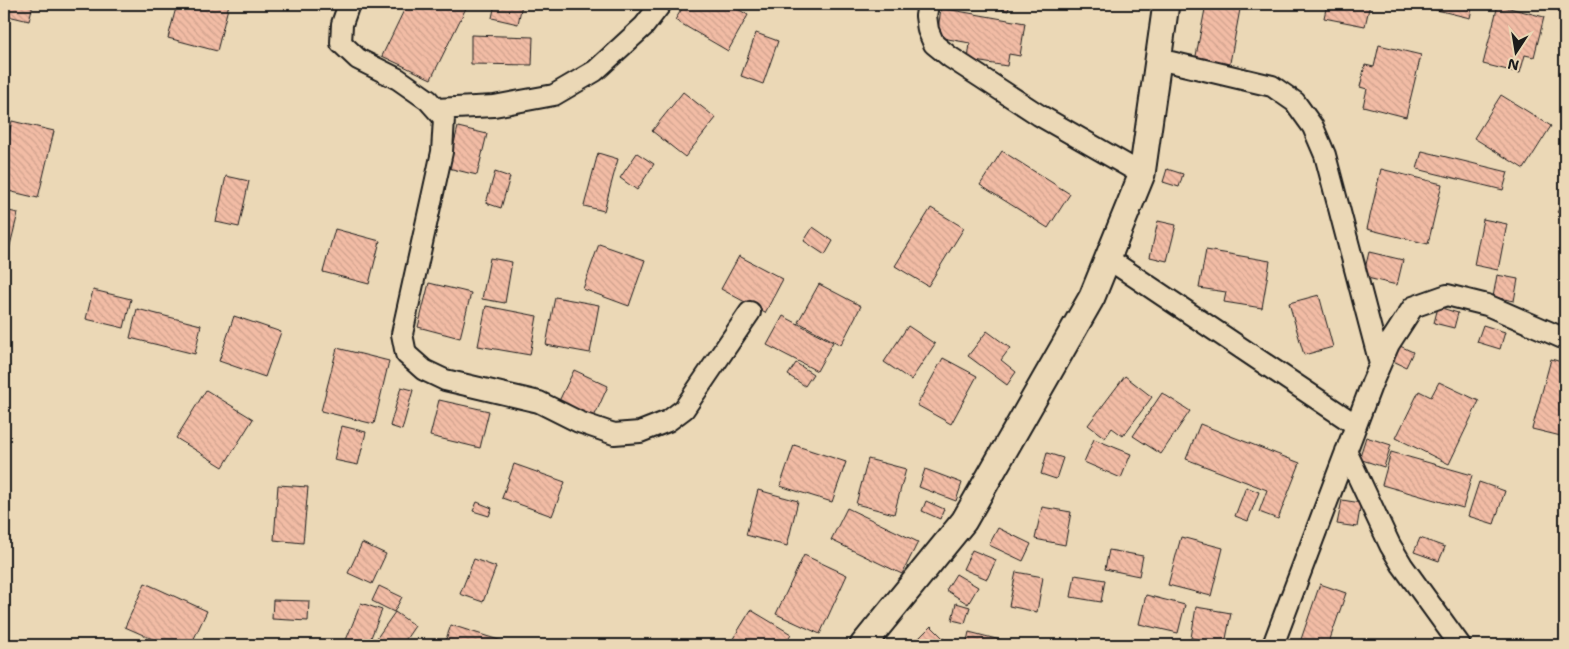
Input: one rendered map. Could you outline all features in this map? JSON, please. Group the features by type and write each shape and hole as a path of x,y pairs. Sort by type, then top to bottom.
{"street":[{"path":"349,4 342,24 341,43 358,59 398,78 428,100 444,118 442,152 402,334 406,354 424,370 445,380 539,402 579,422 614,434 640,432 668,421 684,409 750,312"},
{"path":"436,109 494,106 554,95 595,71 644,26 661,4"},
{"path":"928,4 926,16 928,30 934,44 950,57 1039,115 1142,174"},
{"path":"863,645 964,521 1092,297 1142,174 1166,4"},
{"path":"1158,59 1272,86 1295,102 1313,127 1325,155 1380,364"},
{"path":"1107,258 1356,425"},
{"path":"1273,645 1380,364 1389,344 1413,308 1447,296 1487,305 1565,339"},
{"path":"1346,451 1390,545 1460,645"}],"building":[{"path":"4,4 33,4 29,21 4,15"},
{"path":"177,4 229,4 217,51 168,38"},
{"path":"407,4 468,4 431,79 382,56"},
{"path":"495,4 522,4 518,24 492,18"},
{"path":"685,4 729,4 748,15 728,51 675,20"},
{"path":"982,4 1010,4 1008,11"},
{"path":"1129,4 1155,4 1154,9"},
{"path":"1206,4 1241,4 1229,68 1195,61"},
{"path":"1327,4 1370,4 1365,26 1324,18"},
{"path":"1412,4 1473,4 1470,18"},
{"path":"1498,5 1544,17 1534,57 1525,55 1520,73 1483,64"},
{"path":"941,8 1025,23 1020,56 1009,54 1007,66 968,60 970,43 937,37"},
{"path":"756,33 778,41 763,84 741,76"},
{"path":"471,35 533,37 532,65 471,64"},
{"path":"1379,45 1421,55 1406,117 1363,106 1367,89 1360,87 1365,65 1374,67"},
{"path":"683,92 716,118 685,157 652,131"},
{"path":"1501,95 1551,126 1524,169 1474,138"},
{"path":"12,121 54,131 38,198 4,190 4,155"},
{"path":"458,127 487,134 477,175 448,168"},
{"path":"1002,151 1070,194 1048,228 980,185"},
{"path":"1422,151 1508,172 1503,190 1417,169"},
{"path":"598,153 618,159 604,211 584,206"},
{"path":"637,153 654,164 637,190 620,178"},
{"path":"1167,169 1183,174 1179,187 1163,182"},
{"path":"1381,169 1442,184 1428,244 1367,229"},
{"path":"495,172 510,177 501,208 486,203"},
{"path":"226,176 249,181 239,227 216,222"},
{"path":"1565,201 1565,218 1557,212"},
{"path":"931,208 964,228 928,286 895,266"},
{"path":"4,210 18,213 4,270"},
{"path":"1483,219 1507,224 1498,270 1474,265"},
{"path":"1158,221 1176,225 1167,261 1150,257"},
{"path":"813,227 833,241 825,255 804,241"},
{"path":"335,229 380,241 369,284 323,272"},
{"path":"599,244 645,260 629,306 583,289"},
{"path":"1206,250 1270,261 1262,308 1224,302 1226,292 1199,288"},
{"path":"1369,252 1403,260 1397,285 1363,277"},
{"path":"739,256 783,279 765,313 721,289"},
{"path":"490,258 512,262 505,303 482,299"},
{"path":"1497,275 1518,279 1514,301 1493,297"},
{"path":"429,283 471,293 460,338 418,327"},
{"path":"819,284 861,306 841,345 798,322"},
{"path":"93,290 131,299 124,328 86,319"},
{"path":"1319,295 1333,347 1304,355 1289,303"},
{"path":"555,297 599,305 590,353 546,345"},
{"path":"486,306 537,316 530,355 478,346"},
{"path":"1438,307 1458,313 1454,328 1434,323"},
{"path":"137,309 201,325 195,354 130,338"},
{"path":"234,316 281,332 265,377 219,361"},
{"path":"783,316 833,342 817,371 767,345"},
{"path":"1483,325 1505,332 1500,349 1477,342"},
{"path":"908,326 935,344 911,380 884,362"},
{"path":"987,331 1010,348 1001,360 1016,372 1007,385 968,356"},
{"path":"1400,346 1413,352 1406,367 1393,361"},
{"path":"337,348 389,361 374,424 321,411"},
{"path":"943,358 977,376 951,424 917,405"},
{"path":"1551,359 1565,363 1565,437 1532,429"},
{"path":"796,363 813,374 805,386 788,375"},
{"path":"574,370 608,386 594,417 559,401"},
{"path":"1125,376 1152,397 1123,436 1112,428 1105,438 1088,425"},
{"path":"1439,382 1479,401 1449,464 1396,438 1419,391 1431,397"},
{"path":"401,387 413,390 402,430 390,426"},
{"path":"206,390 253,419 223,467 176,438"},
{"path":"1162,393 1190,411 1161,454 1133,436"},
{"path":"439,400 489,411 480,448 430,436"},
{"path":"1200,424 1300,463 1278,519 1259,512 1267,490 1186,459"},
{"path":"342,426 366,432 358,465 334,460"},
{"path":"1366,437 1391,445 1384,467 1359,459"},
{"path":"1094,439 1131,454 1121,478 1084,462"},
{"path":"794,445 846,462 832,502 780,486"},
{"path":"1391,452 1472,475 1463,508 1382,485"},
{"path":"1047,453 1063,458 1056,479 1041,474"},
{"path":"868,459 906,469 894,514 856,504"},
{"path":"514,464 565,482 552,516 502,498"},
{"path":"925,469 962,483 956,501 919,487"},
{"path":"1479,482 1505,491 1494,524 1468,516"},
{"path":"278,485 308,487 303,543 274,540"},
{"path":"1246,487 1259,492 1248,521 1235,516"},
{"path":"758,490 798,501 787,546 746,535"},
{"path":"1342,500 1361,503 1357,527 1337,524"},
{"path":"926,501 944,509 940,519 922,511"},
{"path":"477,502 492,508 489,516 473,511"},
{"path":"1042,507 1071,512 1065,545 1035,539"},
{"path":"847,508 918,542 902,574 831,540"},
{"path":"998,528 1031,544 1023,561 989,545"},
{"path":"1181,537 1223,548 1211,596 1168,585"},
{"path":"1420,538 1445,547 1439,561 1414,552"},
{"path":"362,543 386,554 372,584 348,573"},
{"path":"972,550 996,560 987,579 963,569"},
{"path":"1109,550 1143,556 1139,576 1105,569"},
{"path":"804,555 847,575 820,634 776,614"},
{"path":"474,559 496,567 483,602 460,594"},
{"path":"1016,572 1043,577 1037,612 1009,606"},
{"path":"956,574 978,587 968,604 946,590"},
{"path":"1075,575 1105,580 1101,602 1071,597"},
{"path":"145,583 207,611 191,645 166,645 125,627"},
{"path":"1320,584 1346,593 1328,645 1299,645"},
{"path":"379,586 402,597 394,612 372,601"},
{"path":"1146,595 1185,605 1178,633 1139,624"},
{"path":"273,600 309,601 308,621 272,619"},
{"path":"361,603 382,610 368,645 344,645"},
{"path":"956,603 970,607 965,623 952,620"},
{"path":"1196,607 1231,613 1225,644 1191,638"},
{"path":"751,610 791,634 784,645 729,645"},
{"path":"395,612 415,626 402,645 372,645"},
{"path":"451,625 502,641 501,645 444,645"},
{"path":"931,626 950,645 912,645"},
{"path":"969,632 1016,644 1016,645 966,645"}]}
